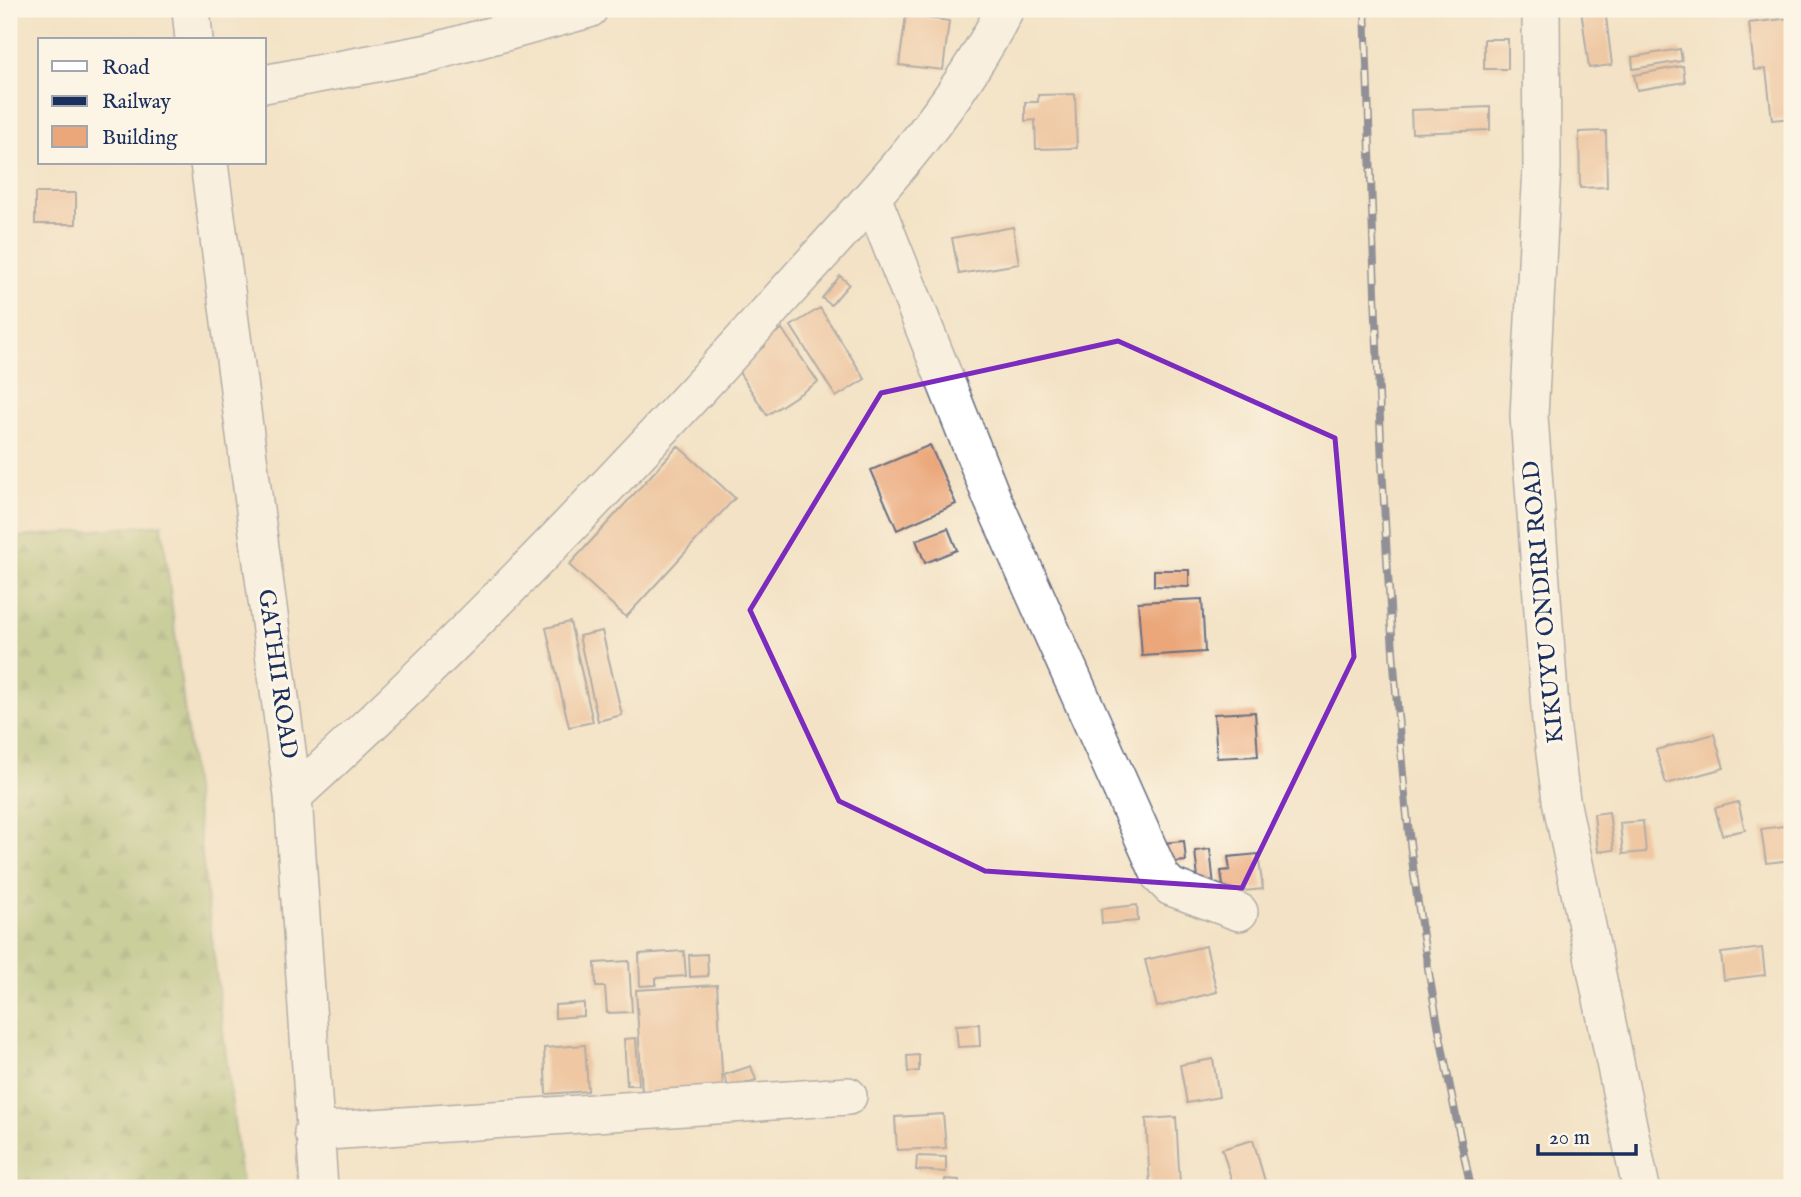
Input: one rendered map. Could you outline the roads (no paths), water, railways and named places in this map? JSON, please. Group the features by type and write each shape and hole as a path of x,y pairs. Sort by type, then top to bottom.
{"street":[{"path":"191,9 194,38"},
{"path":"266,84 429,53 589,9"},
{"path":"293,796 478,621 635,460 872,197 935,123 984,52 1005,9"},
{"name":"KIKUYU ONDIRI ROAD","path":"1541,9 1542,167 1529,416 1551,722 1561,800 1641,1188"},
{"name":"GATHII ROAD","path":"209,164 293,796 313,1132 319,1188"},
{"path":"872,197 992,498 1161,877 1171,887 1240,912"},
{"path":"313,1132 848,1096"}],"railway":[{"path":"1365,9 1384,508 1397,707 1418,902 1433,998 1471,1188"}]}
